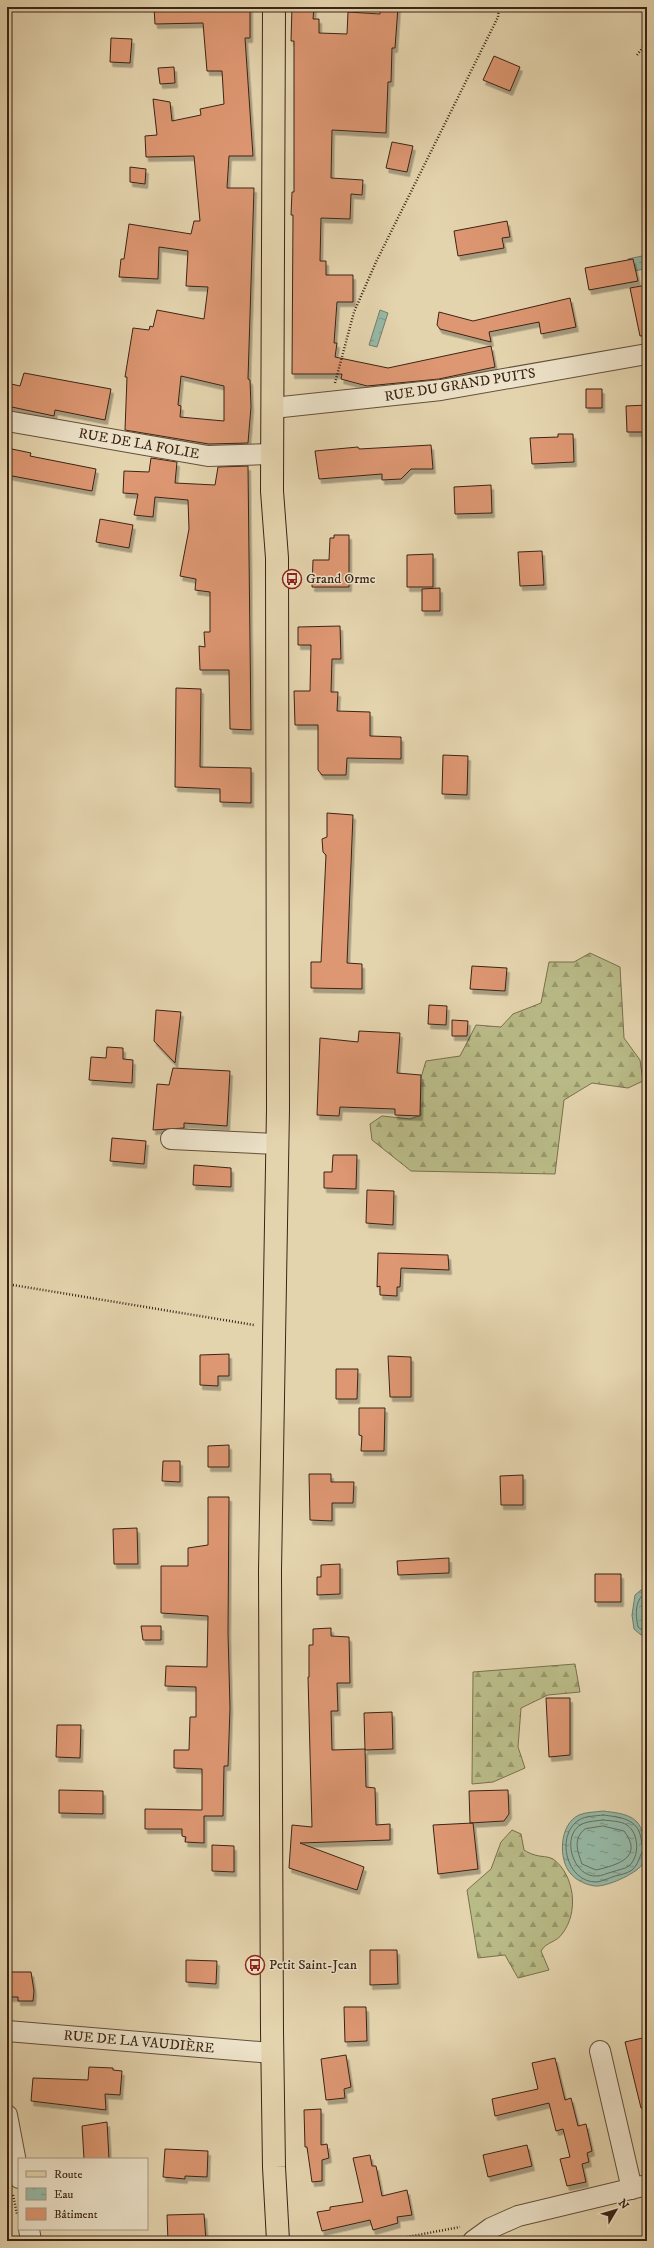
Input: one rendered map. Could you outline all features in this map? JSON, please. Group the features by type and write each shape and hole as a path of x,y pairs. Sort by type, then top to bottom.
{"main road":[{"path":"274,7 272,515 277,558 277,1144 270,1571 272,2053 278,2241"}],"street":[{"name":"RUE DU GRAND PUITS","path":"273,408 441,390 647,354"},
{"name":"RUE DE LA FOLIE","path":"7,421 208,456 272,454"},
{"path":"171,1139 277,1144"},
{"name":"RUE DE LA VAUDIÈRE","path":"7,2031 272,2053"},
{"path":"477,2238 518,2216 640,2187 600,2051"},
{"path":"7,2115 18,2173"},
{"path":"29,2230 31,2241"}],"path":[{"path":"334,389 354,312 380,255 498,17 498,7"},
{"path":"637,55 647,42"},
{"path":"7,1284 275,1327"},
{"path":"386,2241 471,2225 477,2238"}],"green space":[{"path":"590,953 620,967 624,1038 640,1060 643,1081 628,1088 592,1083 564,1100 555,1174 411,1171 372,1140 370,1124 382,1116 410,1119 421,1115 419,1084 426,1061 460,1056 476,1025 501,1027 513,1014 541,1003 549,962 574,962"},
{"path":"575,1664 580,1692 548,1695 521,1708 518,1747 525,1768 493,1782 472,1784 473,1672"},
{"path":"512,1830 521,1834 524,1850 534,1855 551,1858 560,1866 570,1884 572,1895 571,1916 567,1925 560,1937 543,1948 541,1951 549,1970 518,1978 505,1955 478,1958 467,1890 491,1869 501,1842"}],"water":[{"path":"647,255 647,268 631,272 628,259"},
{"path":"380,310 388,313 377,347 369,345"},
{"path":"647,1585 647,1633 641,1635 634,1629 632,1615 635,1595"},
{"path":"603,1811 620,1813 637,1822 641,1827 643,1835 645,1855 642,1865 627,1876 613,1882 595,1886 576,1879 571,1874 564,1860 563,1843 567,1826 572,1820 582,1814"}],"building":[{"path":"154,7 250,7 250,38 245,38 253,156 229,156 227,188 254,188 248,379 250,380 251,407 248,443 209,444 125,430 127,377 125,377 133,328 149,330 150,326 153,327 157,310 204,319 208,287 186,286 188,251 159,247 158,279 119,277 121,259 124,259 129,224 191,234 194,221 200,221 194,156 146,157 145,136 157,135 153,99 170,102 172,121 201,115 200,109 224,104 222,71 207,71 203,23 155,24","holes":["181,376 224,386 224,421 180,417 181,406 178,405"]},
{"path":"292,7 314,7 313,19 319,19 319,33 347,34 348,12 380,14 380,7 398,7 395,48 392,48 391,82 388,82 386,133 332,130 331,178 363,180 362,195 351,194 350,219 321,218 320,261 326,261 326,275 353,275 353,302 337,302 334,343 337,343 335,357 388,368 491,346 495,367 439,379 367,386 341,379 342,374 292,374 293,215 291,215 292,192 294,192 294,41 291,41"},
{"path":"111,38 132,39 130,63 110,62"},
{"path":"494,56 520,67 510,91 483,80"},
{"path":"174,67 175,83 160,84 158,68"},
{"path":"392,142 413,146 407,172 386,168"},
{"path":"130,167 146,169 145,184 130,182"},
{"path":"507,221 510,237 502,238 504,248 458,256 454,231"},
{"path":"633,259 638,281 589,290 585,268"},
{"path":"647,285 647,335 640,336 630,288"},
{"path":"570,298 576,327 541,334 539,322 489,332 491,342 440,329 437,325 439,312 473,321"},
{"path":"24,373 111,389 105,420 55,410 54,416 7,406 7,383 20,386"},
{"path":"586,389 602,389 602,408 586,408"},
{"path":"647,405 647,432 627,432 626,406"},
{"path":"558,434 573,434 574,462 532,464 530,438 558,437"},
{"path":"431,445 433,469 411,469 401,479 382,480 382,474 319,479 315,451 358,447 359,449"},
{"path":"7,448 31,453 30,456 96,469 92,491 7,475"},
{"path":"151,458 177,462 175,483 215,485 218,467 248,466 251,730 230,729 229,670 200,670 199,646 205,647 204,632 210,632 210,592 195,590 196,579 180,576 189,529 188,500 155,497 153,517 134,515 138,494 123,493 124,471 149,472"},
{"path":"491,485 492,513 455,514 454,487"},
{"path":"100,519 133,525 129,548 96,542"},
{"path":"334,535 349,535 349,587 312,587 313,560 329,560 330,538 334,538"},
{"path":"542,551 544,585 520,586 518,552"},
{"path":"433,554 433,587 407,587 407,555"},
{"path":"440,588 440,611 422,611 422,589"},
{"path":"340,626 341,659 332,659 331,692 338,692 337,711 370,712 370,736 401,737 401,759 347,758 346,775 322,775 318,770 318,725 295,725 294,691 310,691 311,645 298,645 298,627"},
{"path":"176,688 201,689 200,767 251,768 251,803 220,802 220,789 175,787"},
{"path":"443,755 468,756 467,795 442,794"},
{"path":"327,813 353,815 347,963 362,964 362,989 311,988 311,962 321,962 326,855 323,852 322,839 327,837"},
{"path":"472,966 507,968 505,991 470,989"},
{"path":"429,1005 447,1006 446,1025 428,1024"},
{"path":"156,1010 181,1012 175,1063 154,1041"},
{"path":"452,1020 468,1021 467,1036 452,1036"},
{"path":"359,1031 400,1033 397,1073 421,1075 420,1116 395,1115 395,1109 340,1107 339,1116 317,1115 320,1038 358,1042"},
{"path":"107,1047 123,1048 123,1059 133,1060 132,1083 89,1080 91,1057 106,1058"},
{"path":"173,1068 230,1071 227,1126 184,1123 184,1128 153,1130 157,1084 169,1085"},
{"path":"112,1138 146,1141 144,1164 110,1161"},
{"path":"333,1155 357,1155 356,1189 324,1188 324,1172 332,1172"},
{"path":"194,1165 231,1168 231,1187 193,1185"},
{"path":"367,1190 394,1191 393,1225 366,1223"},
{"path":"378,1253 448,1255 449,1270 401,1268 400,1287 397,1287 397,1296 380,1295 380,1286 377,1287"},
{"path":"229,1354 229,1376 218,1376 218,1386 200,1385 200,1355"},
{"path":"388,1356 411,1357 411,1397 390,1397"},
{"path":"336,1369 358,1369 357,1399 336,1399"},
{"path":"359,1408 385,1408 384,1451 361,1451 362,1436 359,1435"},
{"path":"229,1445 229,1467 208,1467 208,1446"},
{"path":"163,1461 180,1461 180,1482 162,1481"},
{"path":"309,1474 331,1474 331,1482 354,1482 353,1503 332,1503 332,1521 310,1520"},
{"path":"523,1475 523,1505 501,1505 500,1476"},
{"path":"208,1497 229,1497 228,1633 230,1708 228,1766 224,1766 223,1816 204,1816 204,1843 185,1842 186,1837 182,1836 182,1829 145,1829 145,1809 202,1810 202,1769 174,1768 174,1750 189,1750 190,1717 196,1717 196,1687 165,1686 166,1666 207,1667 208,1616 161,1613 161,1566 188,1566 188,1548 208,1545"},
{"path":"137,1528 138,1564 114,1564 113,1529"},
{"path":"449,1558 449,1573 398,1575 397,1561"},
{"path":"340,1564 340,1594 317,1595 317,1577 321,1577 321,1565"},
{"path":"595,1574 621,1574 621,1602 595,1602"},
{"path":"141,1626 161,1626 161,1640 143,1640"},
{"path":"331,1628 331,1636 349,1637 350,1683 337,1683 338,1711 331,1711 332,1750 365,1749 366,1787 375,1788 376,1825 390,1824 390,1840 300,1843 364,1867 357,1890 289,1868 292,1825 312,1827 308,1677 309,1645 313,1645 313,1629"},
{"path":"546,1698 570,1698 570,1755 549,1757"},
{"path":"392,1712 393,1749 365,1750 364,1713"},
{"path":"57,1725 81,1725 80,1758 56,1757"},
{"path":"59,1790 103,1791 103,1814 59,1813"},
{"path":"508,1790 509,1814 504,1821 470,1823 469,1791"},
{"path":"473,1823 478,1869 438,1874 433,1825"},
{"path":"212,1845 234,1846 234,1872 212,1871"},
{"path":"370,1950 397,1950 398,1984 370,1985"},
{"path":"186,1960 217,1961 216,1984 186,1982"},
{"path":"7,1972 31,1972 34,1991 33,2001 18,2001 18,1997 7,1997"},
{"path":"344,2007 366,2007 367,2041 345,2042"},
{"path":"647,2037 647,2108 641,2108 625,2042"},
{"path":"346,2055 351,2087 344,2089 345,2098 326,2100 321,2059"},
{"path":"555,2058 565,2100 571,2098 578,2126 586,2124 592,2151 587,2153 589,2162 582,2164 586,2182 567,2186 560,2159 570,2157 563,2129 556,2131 549,2103 495,2116 492,2099 538,2089 532,2063"},
{"path":"89,2067 113,2068 113,2070 122,2071 120,2095 105,2094 106,2110 31,2101 33,2078 88,2080"},
{"path":"321,2109 321,2145 327,2144 329,2158 322,2160 322,2181 312,2182 307,2147 305,2147 304,2110"},
{"path":"107,2122 109,2158 84,2158 82,2126"},
{"path":"527,2145 532,2166 488,2177 483,2155"},
{"path":"165,2149 208,2151 207,2177 185,2176 185,2179 163,2177"},
{"path":"370,2155 372,2166 376,2166 382,2196 407,2190 412,2215 397,2217 398,2223 373,2230 370,2220 322,2231 317,2212 330,2210 330,2207 363,2202 353,2158"},
{"path":"204,2214 206,2241 168,2241 167,2215"}],"place":[{"name":"Grand Orme","path":"292,579"},
{"name":"Petit Saint-Jean","path":"255,1965"}]}
